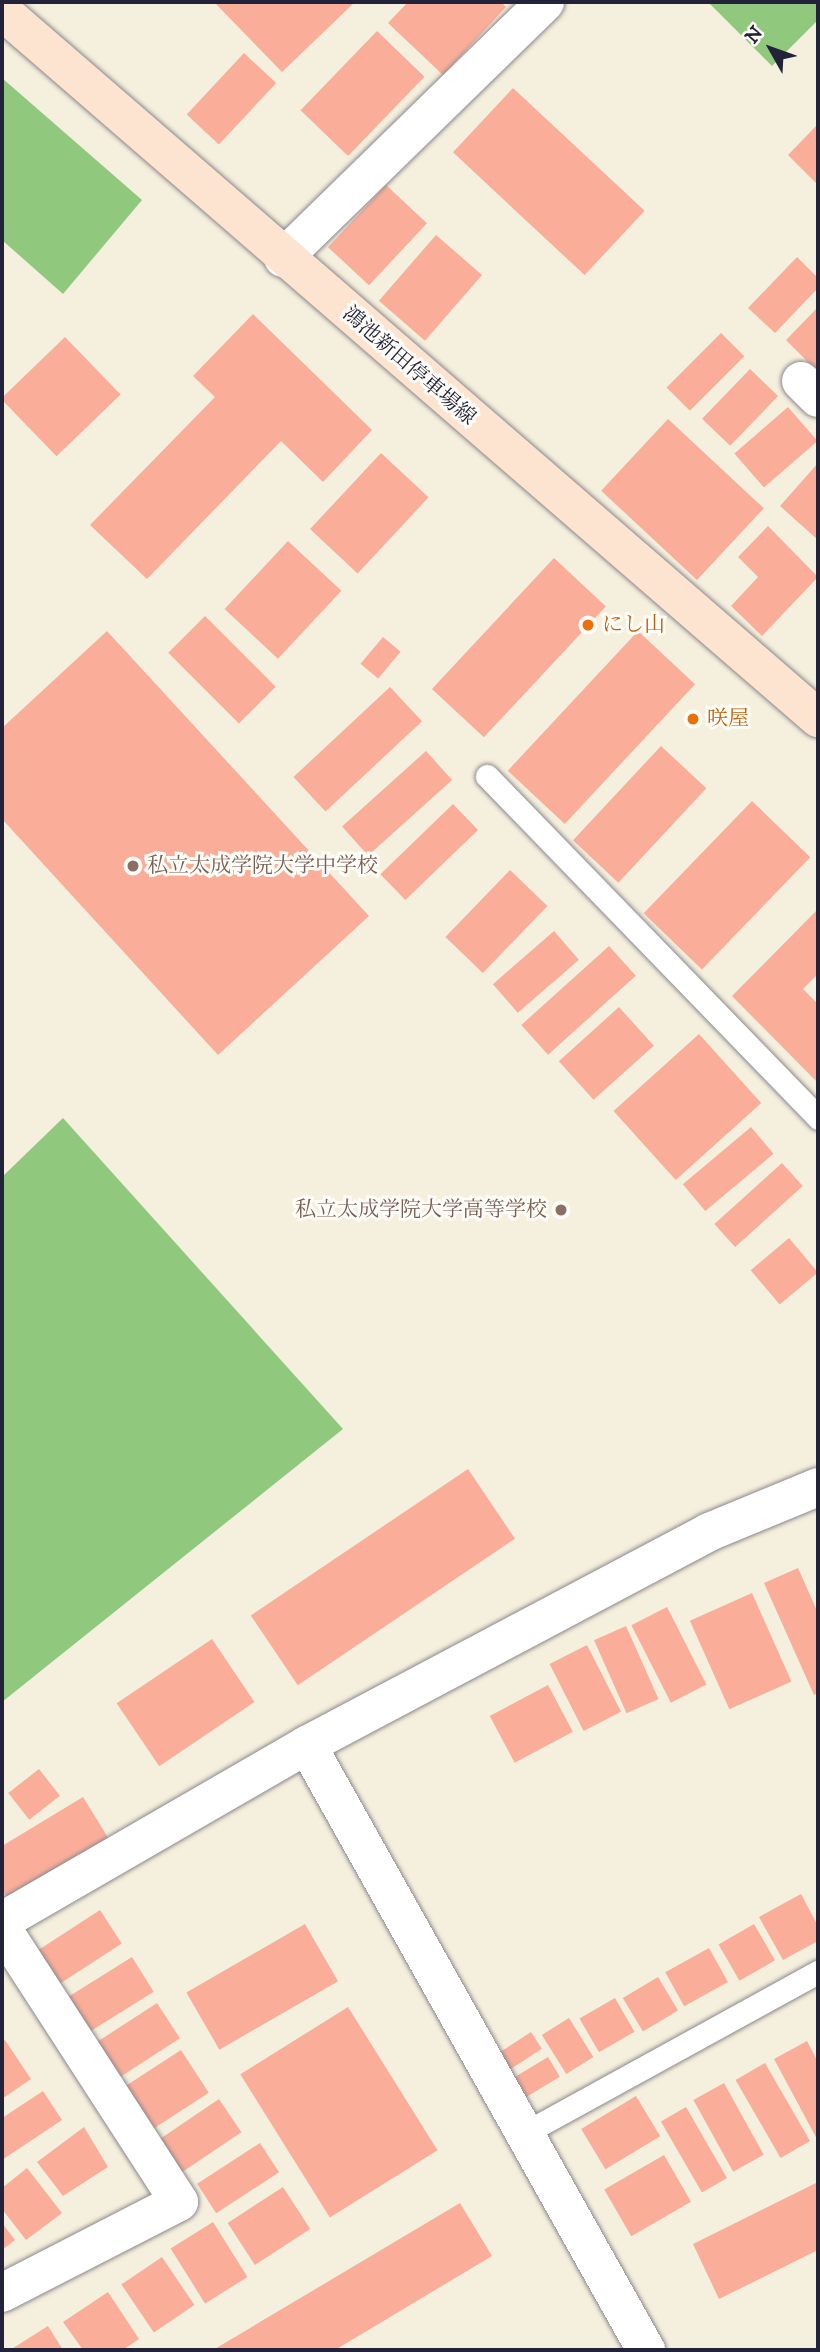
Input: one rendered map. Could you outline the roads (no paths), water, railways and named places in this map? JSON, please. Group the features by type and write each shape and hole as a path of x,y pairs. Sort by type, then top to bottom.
{"main road":[{"name":"鴻池新田停車場線","path":"2,11 818,718"}],"street":[{"path":"284,258 545,2"},
{"path":"2,1922 307,1745 709,1532 818,1487"},
{"path":"307,1745 646,2350"},
{"path":"2,1928 179,2202 2,2293"}],"lane":[{"path":"487,776 818,1118"},
{"path":"523,2134 818,1972"}],"place":[{"name":"にし山","path":"588,625"},
{"name":"咲屋","path":"693,719"},
{"name":"私立太成学院大学中学校","path":"133,866"},
{"name":"私立太成学院大学高等学校","path":"561,1210"}]}
